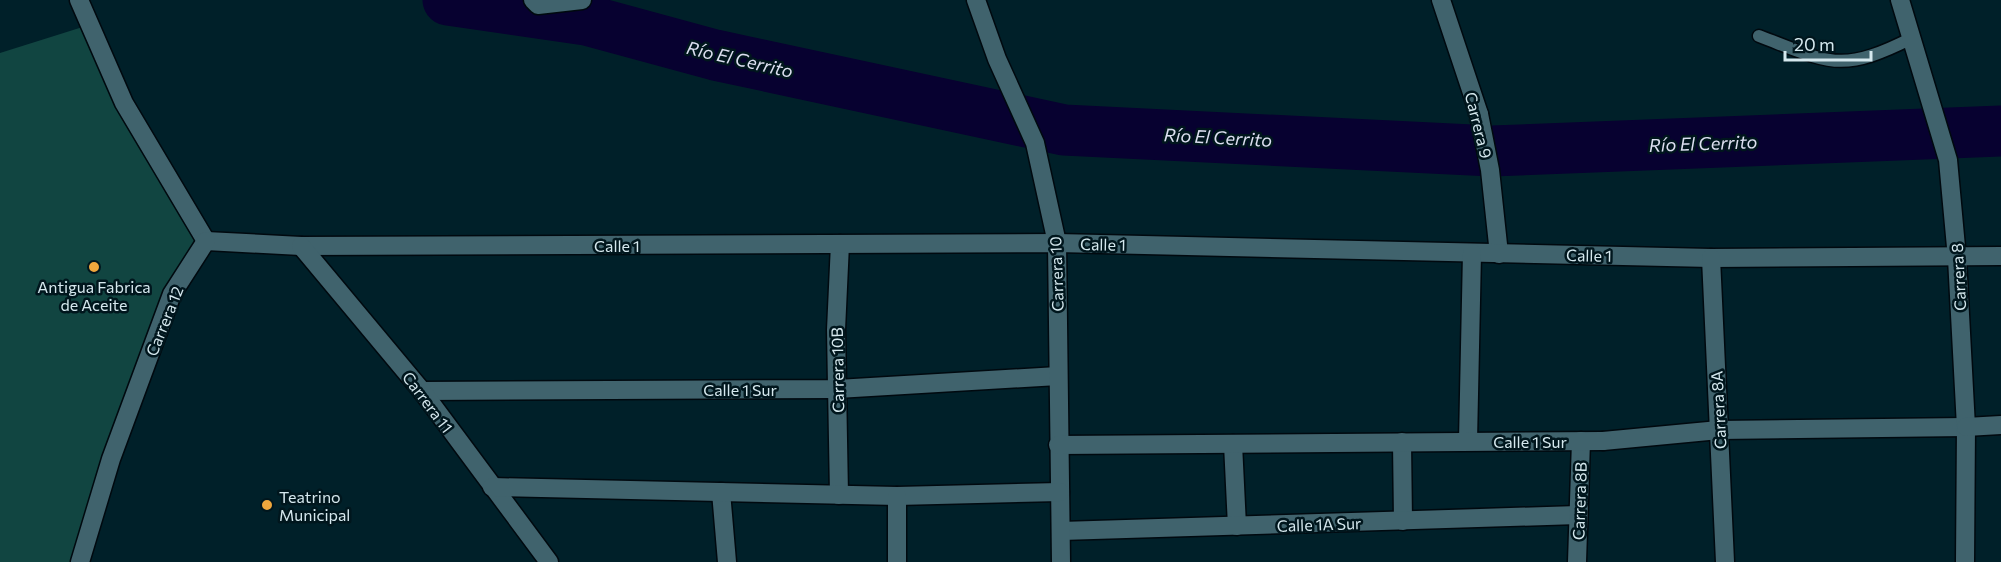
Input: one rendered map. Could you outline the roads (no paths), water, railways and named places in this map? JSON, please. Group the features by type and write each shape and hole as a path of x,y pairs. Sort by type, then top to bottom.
{"street":[{"path":"80,0 124,103 206,241"},
{"path":"536,3 582,0"},
{"name":"Carrera 10","path":"976,0 997,59 1035,143 1057,243 1061,562"},
{"name":"Carrera 9","path":"1441,0 1479,114 1490,170 1499,254"},
{"name":"Carrera 8","path":"1900,0 1948,160 1958,258 1965,427 1965,562"},
{"name":"Calle 1","path":"206,241 301,246 1057,243 1711,258 2001,256"},
{"name":"Carrera 12","path":"80,562 111,459 172,294 206,241"},
{"name":"Carrera 10B","path":"839,495 836,330 840,244"},
{"name":"Carrera 11","path":"301,246 422,391 549,562"},
{"path":"1468,441 1472,253"},
{"name":"Carrera 8A","path":"1711,258 1725,562"},
{"name":"Calle 1 Sur","path":"422,391 837,389 1058,376"},
{"name":"Calle 1 Sur","path":"1058,445 1603,441 1719,430 2001,425"},
{"name":"Carrera 8B","path":"1577,562 1581,441"},
{"path":"1402,442 1403,521"},
{"path":"1233,444 1237,526"},
{"path":"492,487 897,496 1060,492"},
{"path":"722,492 727,562"},
{"path":"897,496 897,562"},
{"name":"Calle 1A Sur","path":"1061,531 1578,515"}],"lane":[{"path":"1759,36 1825,61 1855,62 1876,56 1912,38"}],"waterway":[{"name":"Río El Cerrito","path":"448,0 586,20 715,55 1064,130 1492,151 2001,131"}],"place":[{"name":"Antigua Fabrica de Aceite","path":"94,267"},
{"name":"Teatrino Municipal","path":"267,505"}]}
